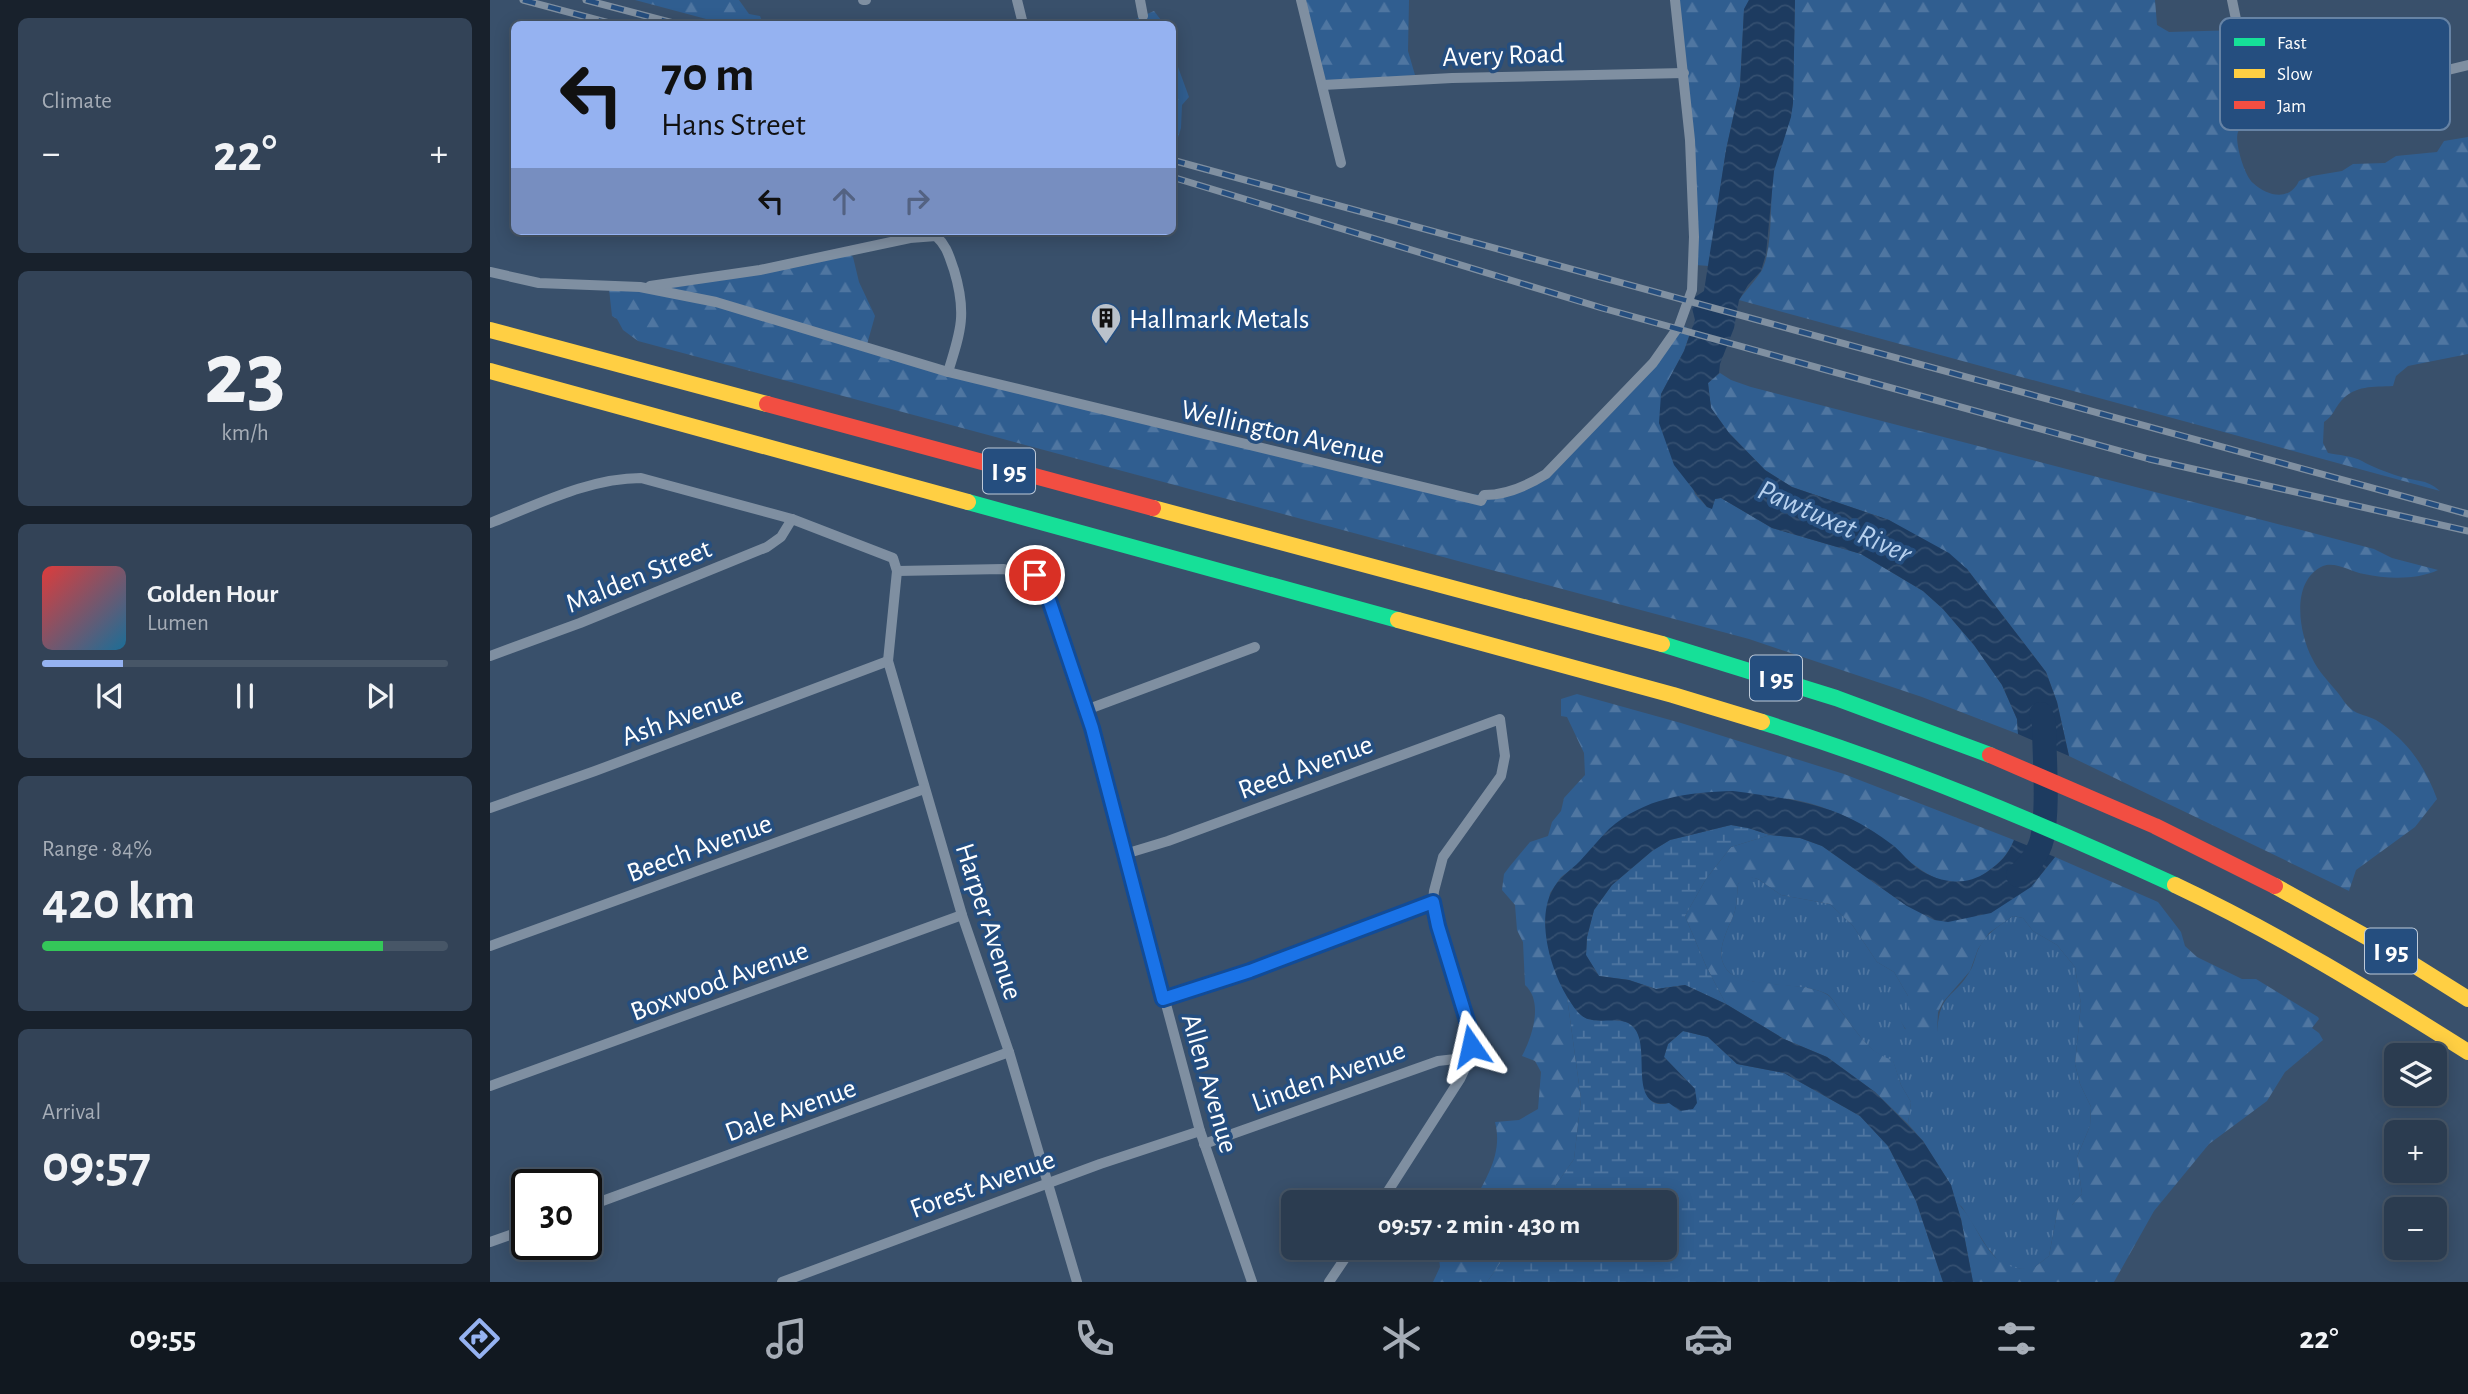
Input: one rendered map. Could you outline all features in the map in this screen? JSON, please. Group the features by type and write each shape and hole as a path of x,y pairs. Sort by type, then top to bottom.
{"highway":[{"name":"I 95","path":"490,330 1707,657 1813,690 1955,740 2139,818 2272,884 2468,997"},
{"name":"I 95","path":"490,371 1685,698 1814,738 2012,812 2128,864 2261,930 2379,997 2468,1052"}],"street":[{"path":"1017,0 1022,21"},
{"path":"1140,0 1143,16"},
{"path":"1301,0 1341,163"},
{"name":"Wellington Avenue","path":"490,272 538,283 640,287 735,307 948,372 1481,501 1484,495 1506,492 1546,474 1653,363 1683,320 1692,290 1694,266 1690,140 1675,0"},
{"path":"2232,0 2236,18"},
{"path":"2450,69 2468,65"},
{"name":"Avery Road","path":"1323,85 1451,78 1684,73"},
{"path":"640,287 760,270 910,238 936,236 946,245 960,290 963,312 960,335 948,372"},
{"path":"490,523 586,487 624,478 653,481 792,519 893,558 897,571"},
{"name":"Malden Street","path":"490,656 580,623 767,547 781,537 792,519"},
{"name":"Allen Avenue","path":"897,571 1003,569 1035,575 1045,588 1086,710 1200,1131 1252,1282"},
{"name":"Harper Avenue","path":"897,571 888,661 962,915 1009,1052 1077,1282"},
{"path":"1086,710 1255,648"},
{"name":"Ash Avenue","path":"490,808 888,661"},
{"name":"Reed Avenue","path":"1125,853 1168,841 1500,719 1505,756 1501,776 1443,858 1433,902"},
{"name":"Beech Avenue","path":"490,946 924,789"},
{"path":"1163,999 1250,971 1433,902 1472,1037 1468,1062 1460,1079 1389,1190"},
{"name":"Boxwood Avenue","path":"490,1086 962,915"},
{"name":"Dale Avenue","path":"602,1201 1009,1052"},
{"name":"Linden Avenue","path":"1204,1144 1438,1061 1464,1058 1468,1062"},
{"name":"Forest Avenue","path":"782,1282 1048,1183 1200,1131"},
{"path":"490,1242 511,1235"},
{"path":"1329,1282 1344,1260"}],"green space":[{"path":"635,0 739,0 749,14 760,16 762,21 714,21"},
{"path":"1300,0 1409,0 1408,51 1415,75 1324,85"},
{"path":"1673,0 1749,0 1744,10 1740,86 1726,150 1709,266 1696,265 1690,146"},
{"path":"1795,0 2155,0 2157,25 2169,32 2220,31 2220,130 2240,130 2237,137 2244,167 2259,188 2271,194 2290,192 2299,181 2342,171 2353,164 2385,163 2396,156 2437,152 2444,141 2468,137 2468,354 2408,366 2396,376 2393,386 2352,392 2324,422 2323,443 2328,453 2354,458 2404,478 2425,482 2440,491 1739,300 1762,270 1766,260 1774,171 1793,103"},
{"path":"1154,11 1162,21 1131,21"},
{"path":"1176,57 1189,97 1182,105 1181,128 1176,144"},
{"path":"850,254 859,282 875,316 866,348 1442,492 1482,495 1505,491 1547,471 1682,325 1691,330 1684,351 1661,394 1695,494 1707,507 1712,508 1715,499 1721,498 1772,528 1861,554 1923,591 1943,609 1974,645 2002,685 2017,719 2018,734 1922,697 1749,639 638,341 623,330 612,316 609,289 674,287"},
{"path":"1720,373 1751,387 2374,549 2392,558 2438,570 2421,576 2392,578 2364,574 2333,565 2323,566 2313,573 2306,583 2300,608 2307,647 2320,672 2351,709 2379,722 2413,753 2437,799 2415,827 2356,870 2349,891 2069,756 2057,702 2046,672 1967,569 1889,520 1792,487 1765,470 1729,433 1711,408 1708,383"},
{"path":"1577,694 1681,723 1844,774 2014,840 2002,859 1984,874 1968,882 1952,883 1922,871 1882,838 1851,819 1811,804 1785,799 1573,868 1561,877 1550,893 1545,923 1550,955 1567,997 1581,1099 1574,1159 1552,1190 1480,1190 1495,1154 1495,1122 1519,1120 1538,1109 1541,1072 1535,1061 1522,1056 1532,1030 1534,1001 1525,985 1523,942 1517,930 1515,905 1502,890 1504,874 1530,842 1548,836 1552,822 1561,811 1564,798 1585,775 1584,753 1567,717 1561,716 1561,699"},
{"path":"1731,825 1770,835 1731,847 1706,879 1685,916 1726,1004 1685,985 1656,989 1629,980 1599,976 1586,955 1587,937 1594,910 1612,885 1652,851 1670,840"},
{"path":"1770,835 1800,838 1822,846 1907,906 2031,887 2055,857 2158,902 2181,932 2185,946 2197,957 2242,979 2256,979 2318,1017 2312,1028 2323,1040 2285,1072 2267,1101 2209,1144 2154,1211 2114,1282 1973,1282 1955,1201 1971,1220 1990,1252 2009,1266 2023,1269 2029,1265 2035,1267 2049,1256 2058,1208 2062,1202 2072,1205 2082,1194 2077,1157 2090,1126 2091,1107 2080,1084 2075,1064 2081,1004 2075,967 2057,945 2033,931 2023,918 2013,916 1989,933 1978,949 1970,971 1943,1002 1938,1012 1937,1032 1928,1042 1923,1041 1911,1035 1900,1020 1908,1010 1908,996 1894,972 1877,962 1853,926 1830,904 1781,895 1758,879 1748,877 1738,884 1735,911 1722,949 1723,964 1728,971 1747,980 1803,987 1828,995 1870,1047 1893,1060 1901,1085 1911,1102 1908,1124 1875,1092 1827,1057 1784,1039 1726,1004 1706,966 1685,916 1706,879 1731,847"},
{"path":"1747,876 1758,879 1781,895 1830,904 1853,926 1877,962 1894,972 1908,996 1908,1011 1901,1021 1905,1029 1937,1032 1941,1009 1970,971 1984,939 2013,916 2023,918 2033,931 2057,945 2075,967 2081,1004 2075,1064 2080,1084 2091,1107 2090,1126 2077,1157 2082,1194 2072,1205 2058,1208 2049,1256 2035,1267 2008,1268 1987,1247 1962,1207 1955,1201 1951,1185 1923,1141 1908,1124 1911,1102 1901,1085 1893,1061 1884,1058 1870,1047 1829,995 1804,987 1747,980 1728,971 1723,964 1722,949 1735,911 1738,884"},
{"path":"1567,997 1585,1018 1619,1020 1631,1025 1637,1032 1642,1049 1645,1089 1648,1097 1658,1104 1671,1102 1695,1089 1664,1057 1668,1044 1683,1031 1708,1037 1737,1064 1784,1073 1860,1116 1888,1146 1916,1201 1943,1282 1487,1282 1503,1260 1677,1260 1677,1190 1552,1190 1574,1159 1581,1099"},
{"path":"1439,1260 1503,1260 1487,1282 1433,1282 1440,1267"}],"water":[{"path":"1749,0 1795,0 1793,103 1774,171 1766,254 1761,271 1739,300 1734,328 1719,373 1708,383 1711,408 1729,433 1765,470 1792,487 1889,520 1949,553 1967,569 2046,672 2057,702 2069,756 2018,734 2017,719 2002,685 1974,645 1943,609 1923,591 1861,554 1772,528 1721,498 1715,499 1712,509 1707,507 1674,465 1659,423 1661,394 1684,351 1695,320 1692,308 1695,297 1704,291 1726,150 1740,86 1744,9"},
{"path":"1733,791 1800,802 1838,813 1881,836 1917,868 1943,880 1961,881 1979,877 2000,861 2014,840 2055,857 2031,887 1991,913 1948,922 1934,920 1907,906 1822,846 1800,838 1770,835 1731,825 1670,840 1652,851 1612,885 1594,910 1587,937 1586,955 1599,976 1629,980 1656,989 1685,985 1726,1004 1784,1039 1827,1057 1875,1092 1923,1141 1951,1185 1961,1219 1973,1282 1943,1282 1916,1201 1888,1146 1860,1116 1784,1073 1737,1064 1708,1037 1683,1031 1668,1044 1664,1057 1695,1089 1697,1103 1693,1109 1680,1111 1669,1103 1656,1103 1648,1097 1644,1088 1641,1051 1635,1029 1624,1021 1587,1019 1575,1009 1562,987 1551,960 1545,917 1547,903 1558,882 1609,829 1637,810 1683,795"}],"waterway":[{"name":"Pawtuxet River","path":"2018,875 2036,854 2044,826 2046,797 2044,723 2041,714"}],"railway":[{"path":"523,0 602,21"},
{"path":"586,0 666,21"},
{"path":"1176,161 2468,514"},
{"path":"1176,178 1602,308 2149,459 2468,531"}],"traffic: fast":[{"path":"968,502 1398,620"},
{"path":"1662,644 1836,698 1990,755"},
{"path":"1762,722 1867,757 1971,797 2175,885"}],"traffic: slow":[{"path":"490,330 767,404"},
{"path":"490,371 968,502"},
{"path":"1153,508 1662,644"},
{"path":"1398,620 1762,722"},
{"path":"2175,885 2287,943 2468,1052"},
{"path":"2275,886 2390,950 2468,999"}],"traffic: jam":[{"path":"767,404 1153,508"},
{"path":"1990,755 2155,826 2275,886"}],"place":[{"name":"Hallmark Metals","path":"1106,345"}],"route":[{"path":"1035,575 1045,588 1092,728 1163,999 1250,971 1433,902 1472,1037 1471,1046"}]}
